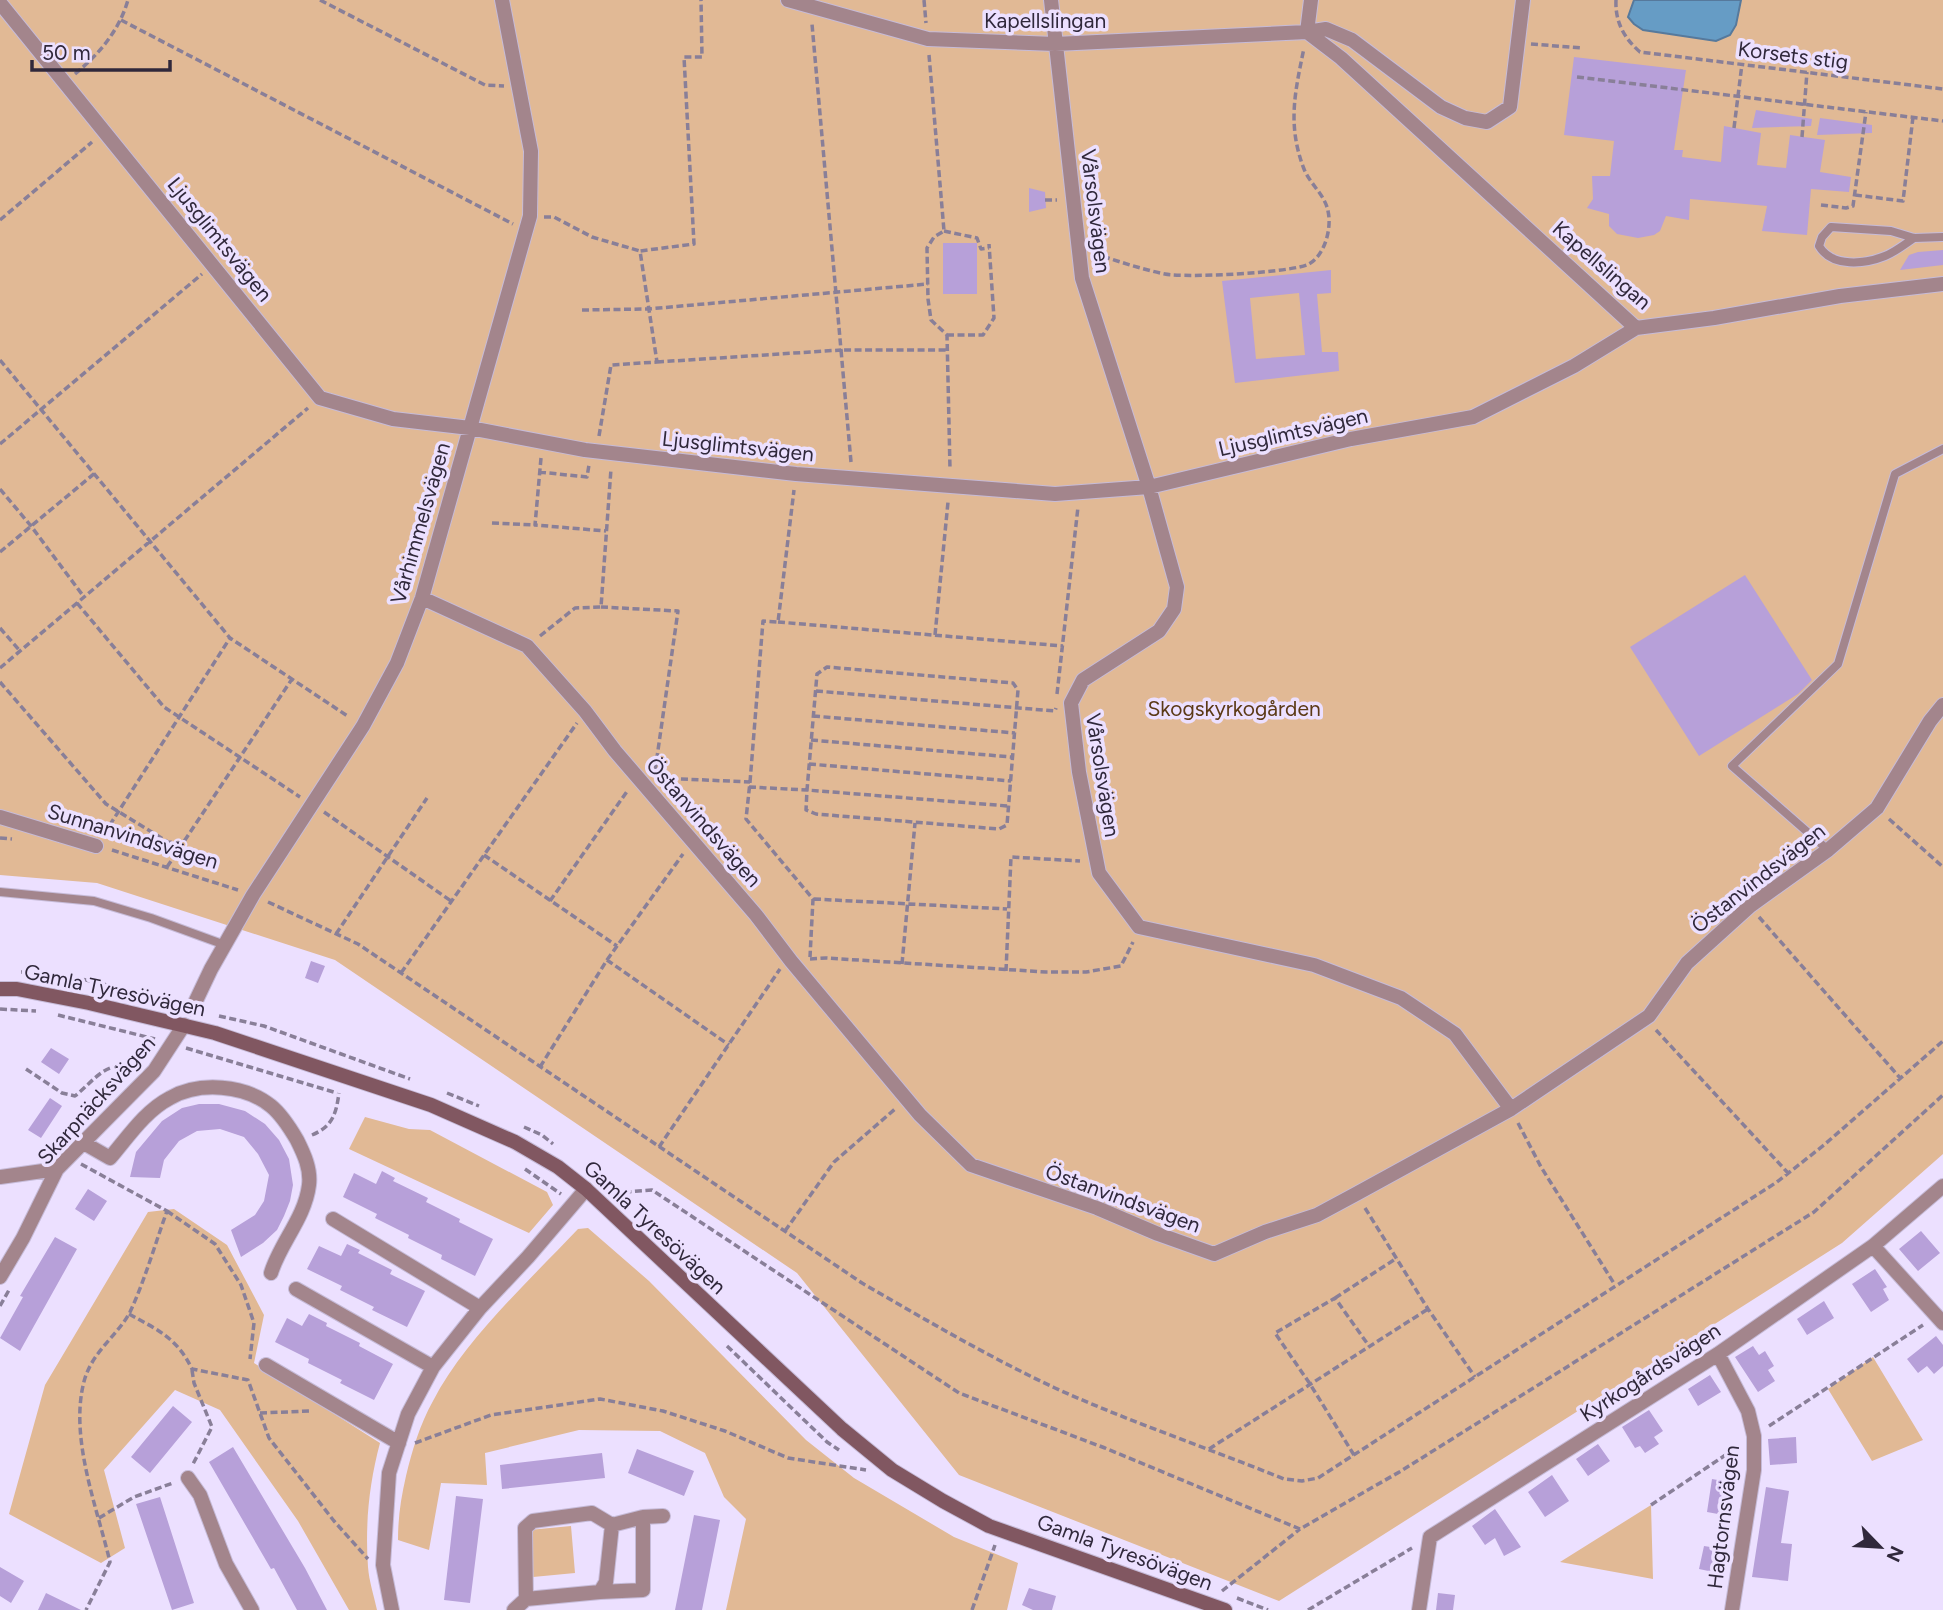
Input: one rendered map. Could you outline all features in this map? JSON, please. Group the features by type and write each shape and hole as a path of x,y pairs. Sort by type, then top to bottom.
{"street":[{"name":"Vårhimmelsvägen","path":"192,1010 253,895 363,726 397,663 422,598 529,223 531,151 502,0"},
{"name":"Kapellslingan","path":"788,0 928,39 1055,44 1326,29 1352,40 1441,107 1465,118 1488,121 1510,107 1520,43 1523,0"},
{"name":"Vårsolsvägen","path":"1051,0 1082,278 1149,487 1177,587 1174,609 1159,631 1083,680 1075,691 1071,704 1079,772 1099,873 1139,927"},
{"path":"1307,32 1311,0"},
{"name":"Ljusglimtsvägen","path":"0,3 320,398 393,419 470,428 593,451 796,474 1055,494 1149,487 1352,439 1473,417 1574,366 1636,328"},
{"name":"Kapellslingan","path":"1307,32 1341,58 1636,328 1840,296 1943,284"},
{"name":"Östanvindsvägen","path":"422,598 527,646 585,711 637,777 756,915 789,959 907,1099 971,1165 1097,1208 1214,1254 1265,1232 1317,1215 1356,1194 1511,1109 1646,1018 1687,963 1749,906 1828,850 1877,808 1943,705"},
{"name":"Sunnanvindsvägen","path":"0,817 96,846"},
{"path":"1139,927 1314,965 1401,998 1455,1034 1511,1109"},
{"name":"Gamla Tyresövägen","path":"0,989 17,989 215,1033 431,1105 515,1142 550,1162 586,1189 832,1421 892,1470 989,1526 1192,1604 1224,1610"},
{"name":"Skarpnäcksvägen","path":"0,1277 23,1238 57,1169 154,1072 184,1025"},
{"path":"82,1142 110,1158 146,1116 171,1097 198,1089 235,1088 271,1105 289,1125 306,1157 309,1185 300,1214 275,1258 271,1273"},
{"path":"0,1177 57,1169"},
{"name":"Kyrkogårdsvägen","path":"1430,1537 1718,1354 1873,1246 1943,1186"},
{"path":"392,1610 383,1565 389,1473 404,1444 408,1414 433,1367 480,1308 586,1189"},
{"path":"333,1219 480,1308"},
{"path":"1873,1246 1939,1320"},
{"path":"296,1289 433,1367"},
{"name":"Hagtornsvägen","path":"1718,1354 1748,1411 1754,1436 1754,1470 1732,1610"},
{"path":"266,1365 404,1444"},
{"path":"187,1478 201,1495 226,1564 251,1610"},
{"path":"526,1599 525,1528 533,1521 592,1513 612,1525 643,1517 663,1516"},
{"path":"514,1610 526,1599 643,1590 643,1517"},
{"path":"600,1592 606,1581 612,1525"},
{"path":"1419,1610 1430,1537"}],"lane":[{"path":"1914,238 1887,256 1862,262 1838,261 1824,254 1819,246 1822,237 1831,227 1891,231 1914,238 1943,237"},
{"path":"1828,850 1732,766 1838,664 1895,474 1943,449"},
{"path":"0,892 94,901 225,945"}],"path":[{"path":"65,82 107,42 121,20 128,0"},
{"path":"320,0 485,85 520,87"},
{"path":"121,20 529,223 554,217 592,237 640,251 694,244 684,57 702,57 701,0"},
{"path":"923,0 944,231"},
{"name":"Korsets stig","path":"1616,0 1618,21 1626,40 1640,52 1943,89"},
{"path":"810,6 852,478"},
{"path":"1078,247 1167,275 1209,276 1309,264 1320,252 1328,236 1328,211 1305,171 1294,123 1293,105 1307,32"},
{"path":"1520,43 1582,48"},
{"path":"1734,128 1742,64"},
{"path":"1801,137 1807,72"},
{"path":"1577,77 1943,121"},
{"path":"1821,205 1846,208 1853,205 1866,112"},
{"path":"1856,195 1903,201 1913,117"},
{"path":"0,220 105,131"},
{"path":"944,231 977,238 981,248 989,246 993,318 983,335 947,335 931,320 927,248 934,237 944,231"},
{"path":"640,251 657,362"},
{"path":"0,444 214,265"},
{"path":"582,310 648,309 928,284"},
{"path":"935,635 950,486 947,335"},
{"path":"540,472 587,477 611,365 841,350 947,350"},
{"path":"0,360 230,638 363,726"},
{"path":"0,668 320,398"},
{"path":"534,525 542,442"},
{"path":"601,607 612,453"},
{"path":"0,552 95,473"},
{"path":"778,622 796,474"},
{"path":"0,489 32,526 84,597"},
{"path":"816,691 1055,710 1080,491"},
{"path":"492,523 606,531"},
{"path":"77,603 164,707 390,856 452,901"},
{"path":"527,646 575,608 678,611 654,778 1008,806"},
{"path":"810,959 813,899 746,819 763,621 1063,646"},
{"path":"0,628 20,651"},
{"path":"96,846 230,638"},
{"path":"827,667 1013,683 1018,690 1017,709 1007,825 999,830 816,814 806,810 817,674 827,667"},
{"path":"167,867 292,679"},
{"path":"0,682 106,804 168,842 182,843"},
{"path":"401,973 585,711"},
{"path":"813,716 1015,733"},
{"path":"811,740 1012,757"},
{"path":"809,764 1011,781"},
{"path":"550,901 637,777"},
{"path":"336,934 427,798"},
{"path":"1877,808 1943,867"},
{"path":"902,964 915,822"},
{"path":"0,838 14,839"},
{"path":"540,1068 607,960 692,841"},
{"name":"Sunnanvindsvägen","path":"96,846 253,895 358,944 862,1283 985,1353 1099,1406 1284,1479 1318,1478 1788,1173 1943,1041"},
{"path":"484,855 617,946"},
{"path":"1006,971 1011,857 1097,862"},
{"path":"813,899 1007,909"},
{"path":"1749,906 1901,1079"},
{"path":"659,1147 789,959 826,958 1006,971 1086,972 1121,966 1139,927"},
{"path":"607,960 729,1045"},
{"path":"0,1009 41,1011"},
{"path":"54,1014 173,1044 351,1097"},
{"path":"1646,1018 1788,1173"},
{"path":"26,1069 62,1093 75,1096 99,1073 111,1067 123,1065 144,1070"},
{"path":"298,1142 319,1132 336,1116 339,1093"},
{"path":"1221,1592 1300,1529 1401,1471 1814,1212 1943,1095"},
{"path":"785,1231 834,1162 907,1099"},
{"path":"1511,1109 1541,1167 1615,1285"},
{"path":"84,1166 167,1211 215,1244 241,1285 254,1323 248,1380 269,1438 334,1521 374,1566"},
{"path":"522,1167 553,1187 572,1205"},
{"path":"614,1193 652,1191 959,1392 1105,1448 1300,1529"},
{"path":"1356,1194 1475,1377"},
{"path":"86,1610 110,1562 84,1461 81,1413 85,1378 100,1349 129,1314 167,1211"},
{"path":"1354,1455 1275,1333 1397,1258"},
{"path":"1335,1298 1369,1346"},
{"path":"1209,1449 1428,1308"},
{"path":"99,1518 134,1497 187,1478 212,1427 184,1353 167,1335 129,1314"},
{"path":"1651,1505 1754,1436 1939,1320"},
{"path":"719,1338 827,1442 849,1456"},
{"path":"192,1369 248,1380"},
{"path":"404,1444 491,1415 600,1399 663,1411 713,1427 788,1458 870,1471 859,1464"},
{"path":"260,1413 314,1411"},
{"path":"1308,1610 1430,1537"},
{"path":"972,1610 997,1546"}],"green space":[{"name":"Skogskyrkogården","path":"0,0 1943,0 1943,1154 1842,1243 1279,1601 959,1475 797,1273 335,960 97,883 0,875"},
{"path":"365,1117 409,1129 430,1130 547,1192 553,1205 529,1233 349,1149"},
{"path":"174,1209 227,1245 264,1315 254,1363 380,1443 373,1474 367,1536 369,1572 377,1610 349,1610 298,1521 220,1410 175,1390 104,1470 125,1548 101,1563 9,1514 45,1385 148,1212"},
{"path":"588,1228 649,1281 806,1440 854,1478 954,1537 1018,1563 1007,1610 726,1610 746,1519 724,1497 705,1453 660,1431 579,1430 485,1453 487,1485 441,1483 429,1550 398,1540 401,1500 414,1447 428,1410 446,1378 480,1333 520,1289 578,1229"},
{"path":"1873,1357 1923,1440 1872,1461 1828,1389"},
{"path":"1651,1505 1653,1579 1560,1562"},
{"path":"571,1526 575,1573 533,1577 529,1530"}],"water":[{"path":"1634,0 1741,0 1736,25 1730,35 1716,41 1643,30 1628,17"}],"building":[{"path":"1574,57 1686,70 1674,150 1683,150 1682,157 1721,162 1724,126 1761,133 1757,165 1786,168 1790,135 1825,140 1820,172 1851,177 1849,192 1811,189 1807,235 1762,231 1767,206 1690,199 1689,220 1666,216 1660,231 1654,235 1638,238 1617,234 1609,226 1609,214 1587,208 1593,199 1592,176 1610,176 1614,141 1564,135"},
{"path":"1756,110 1812,119 1811,126 1752,128"},
{"path":"1820,118 1872,125 1872,133 1817,135"},
{"path":"1029,188 1045,192 1046,208 1029,212"},
{"path":"943,243 977,243 977,294 943,294"},
{"path":"1943,250 1943,265 1900,270 1909,255"},
{"path":"1331,270 1331,293 1317,294 1322,352 1338,352 1339,371 1235,383 1222,281","holes":["1299,293 1305,355 1256,359 1250,298"]},
{"path":"1745,575 1812,680 1798,694 1699,756 1630,647"},
{"path":"311,961 325,966 318,983 305,978"},
{"path":"51,1048 69,1059 59,1074 41,1062"},
{"path":"50,1098 62,1106 41,1138 28,1130"},
{"path":"199,1104 219,1104 245,1111 265,1124 279,1140 289,1159 293,1185 284,1216 277,1230 241,1257 231,1230 255,1215 264,1201 269,1175 258,1154 244,1137 220,1129 197,1131 179,1141 164,1160 160,1178 130,1177 136,1152 162,1121 182,1108"},
{"path":"382,1171 395,1178 393,1181 428,1198 426,1202 493,1239 475,1276 441,1259 442,1255 408,1238 409,1235 375,1218 377,1214 343,1197 354,1173 376,1184"},
{"path":"88,1189 107,1201 94,1221 75,1209"},
{"path":"1921,1231 1940,1253 1918,1271 1899,1249"},
{"path":"55,1237 77,1249 20,1351 0,1338 23,1297 20,1296"},
{"path":"347,1244 360,1250 358,1253 392,1270 390,1274 425,1291 407,1327 340,1290 342,1286 307,1269 319,1246 341,1256"},
{"path":"1875,1269 1887,1287 1883,1289 1889,1300 1871,1312 1852,1284"},
{"path":"1824,1301 1834,1318 1807,1335 1797,1319"},
{"path":"309,1314 393,1364 374,1400 308,1363 309,1359 275,1342 287,1318 302,1326"},
{"path":"1936,1336 1943,1345 1943,1366 1934,1374 1927,1366 1918,1373 1907,1359"},
{"path":"1753,1346 1759,1355 1765,1351 1774,1366 1768,1370 1775,1381 1758,1392 1735,1357"},
{"path":"1710,1375 1721,1392 1698,1406 1688,1389"},
{"path":"173,1406 192,1422 150,1473 131,1457"},
{"path":"1649,1410 1663,1431 1654,1437 1659,1444 1645,1453 1640,1446 1635,1448 1622,1427"},
{"path":"1796,1437 1797,1463 1770,1465 1768,1439"},
{"path":"1598,1444 1610,1461 1588,1476 1576,1459"},
{"path":"233,1447 327,1610 297,1610 209,1462"},
{"path":"637,1449 694,1471 684,1496 628,1473"},
{"path":"602,1453 605,1478 502,1489 500,1465"},
{"path":"1552,1475 1569,1501 1545,1517 1528,1492"},
{"path":"1712,1479 1734,1483 1729,1516 1707,1512"},
{"path":"1766,1487 1789,1491 1781,1543 1792,1544 1788,1581 1752,1577"},
{"path":"456,1496 483,1499 470,1603 444,1600"},
{"path":"160,1497 194,1603 172,1610 136,1504"},
{"path":"1495,1509 1521,1547 1504,1556 1495,1538 1485,1545 1472,1526"},
{"path":"694,1515 720,1520 702,1610 675,1610"},
{"path":"1704,1546 1723,1549 1718,1573 1699,1569"},
{"path":"0,1567 24,1581 11,1603 0,1596"},
{"path":"1029,1588 1056,1596 1052,1610 1033,1610 1022,1605"},
{"path":"46,1593 81,1610 38,1610"},
{"path":"1438,1593 1455,1595 1453,1610 1436,1610"}]}
